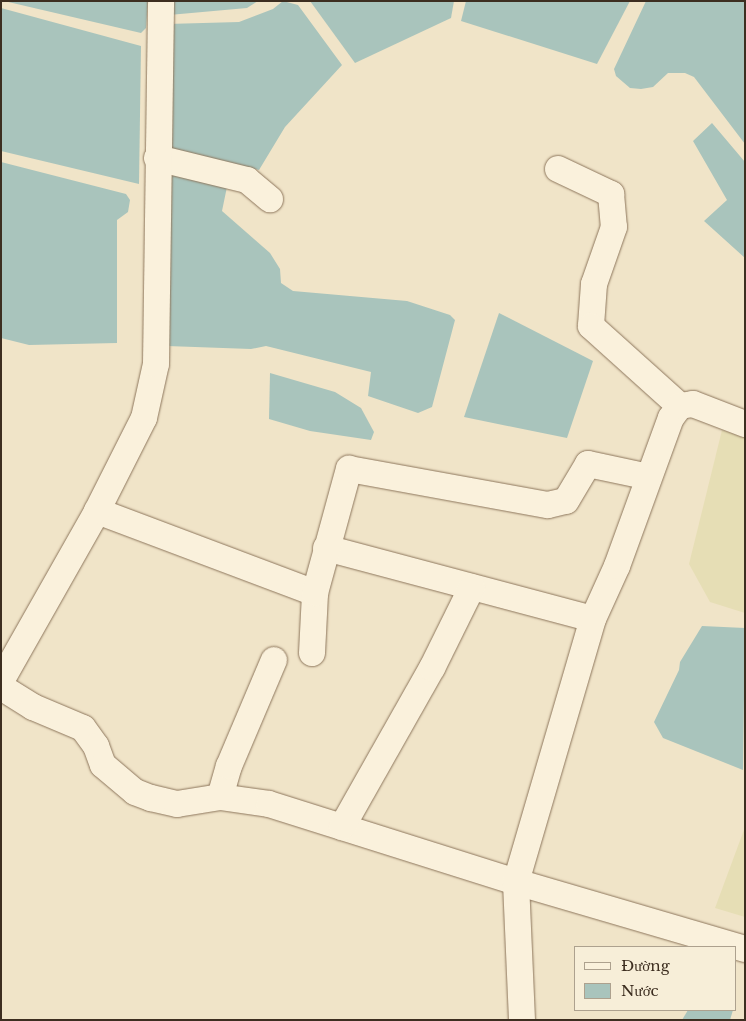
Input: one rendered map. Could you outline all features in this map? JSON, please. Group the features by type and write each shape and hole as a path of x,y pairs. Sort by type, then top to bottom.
{"street":[{"path":"1,681 97,511 144,418 156,364 157,158 161,1"},
{"path":"157,158 247,180 270,199"},
{"path":"558,169 611,194 614,227 594,284 592,326 680,406"},
{"path":"522,1020 516,882 593,619 617,566 671,418 680,406 693,404 745,424"},
{"path":"312,653 315,593 349,469 548,505 566,500 588,464 649,478"},
{"path":"97,511 315,593"},
{"path":"326,548 593,619"},
{"path":"342,827 432,668 472,587"},
{"path":"220,797 229,766 274,660"},
{"path":"1,687 33,708 83,728 96,746 103,764 134,792 178,804 220,797 269,804 516,882 735,946"}],"shaded area":[{"path":"722,430 745,437 745,613 710,602 689,564"},
{"path":"745,827 745,917 715,908"}],"water":[{"path":"4,1 148,1 146,28 141,33"},
{"path":"169,1 258,1 247,8 169,15"},
{"path":"283,1 298,5 342,65 285,127 259,170 169,149 167,24 239,22 273,9"},
{"path":"310,1 454,1 451,18 355,63"},
{"path":"466,1 630,1 597,64 461,21"},
{"path":"646,1 745,1 745,144 694,77 685,73 668,73 653,87 641,89 630,88 616,76 614,69"},
{"path":"1,8 141,46 139,184 1,151"},
{"path":"712,123 745,162 745,258 704,221 727,200 693,141"},
{"path":"1,162 126,194 130,200 128,212 117,220 117,343 29,345 1,338"},
{"path":"168,173 228,182 222,211 270,253 280,269 281,283 293,291 407,301 450,315 455,320 432,407 418,413 368,396 371,372 266,346 251,349 167,346"},
{"path":"499,313 593,361 567,438 464,417"},
{"path":"270,373 335,392 361,408 374,432 371,440 310,431 269,419"},
{"path":"702,626 745,628 743,770 663,738 654,722 679,670 680,662"},
{"path":"687,1011 733,1011 730,1020 682,1020"}]}
